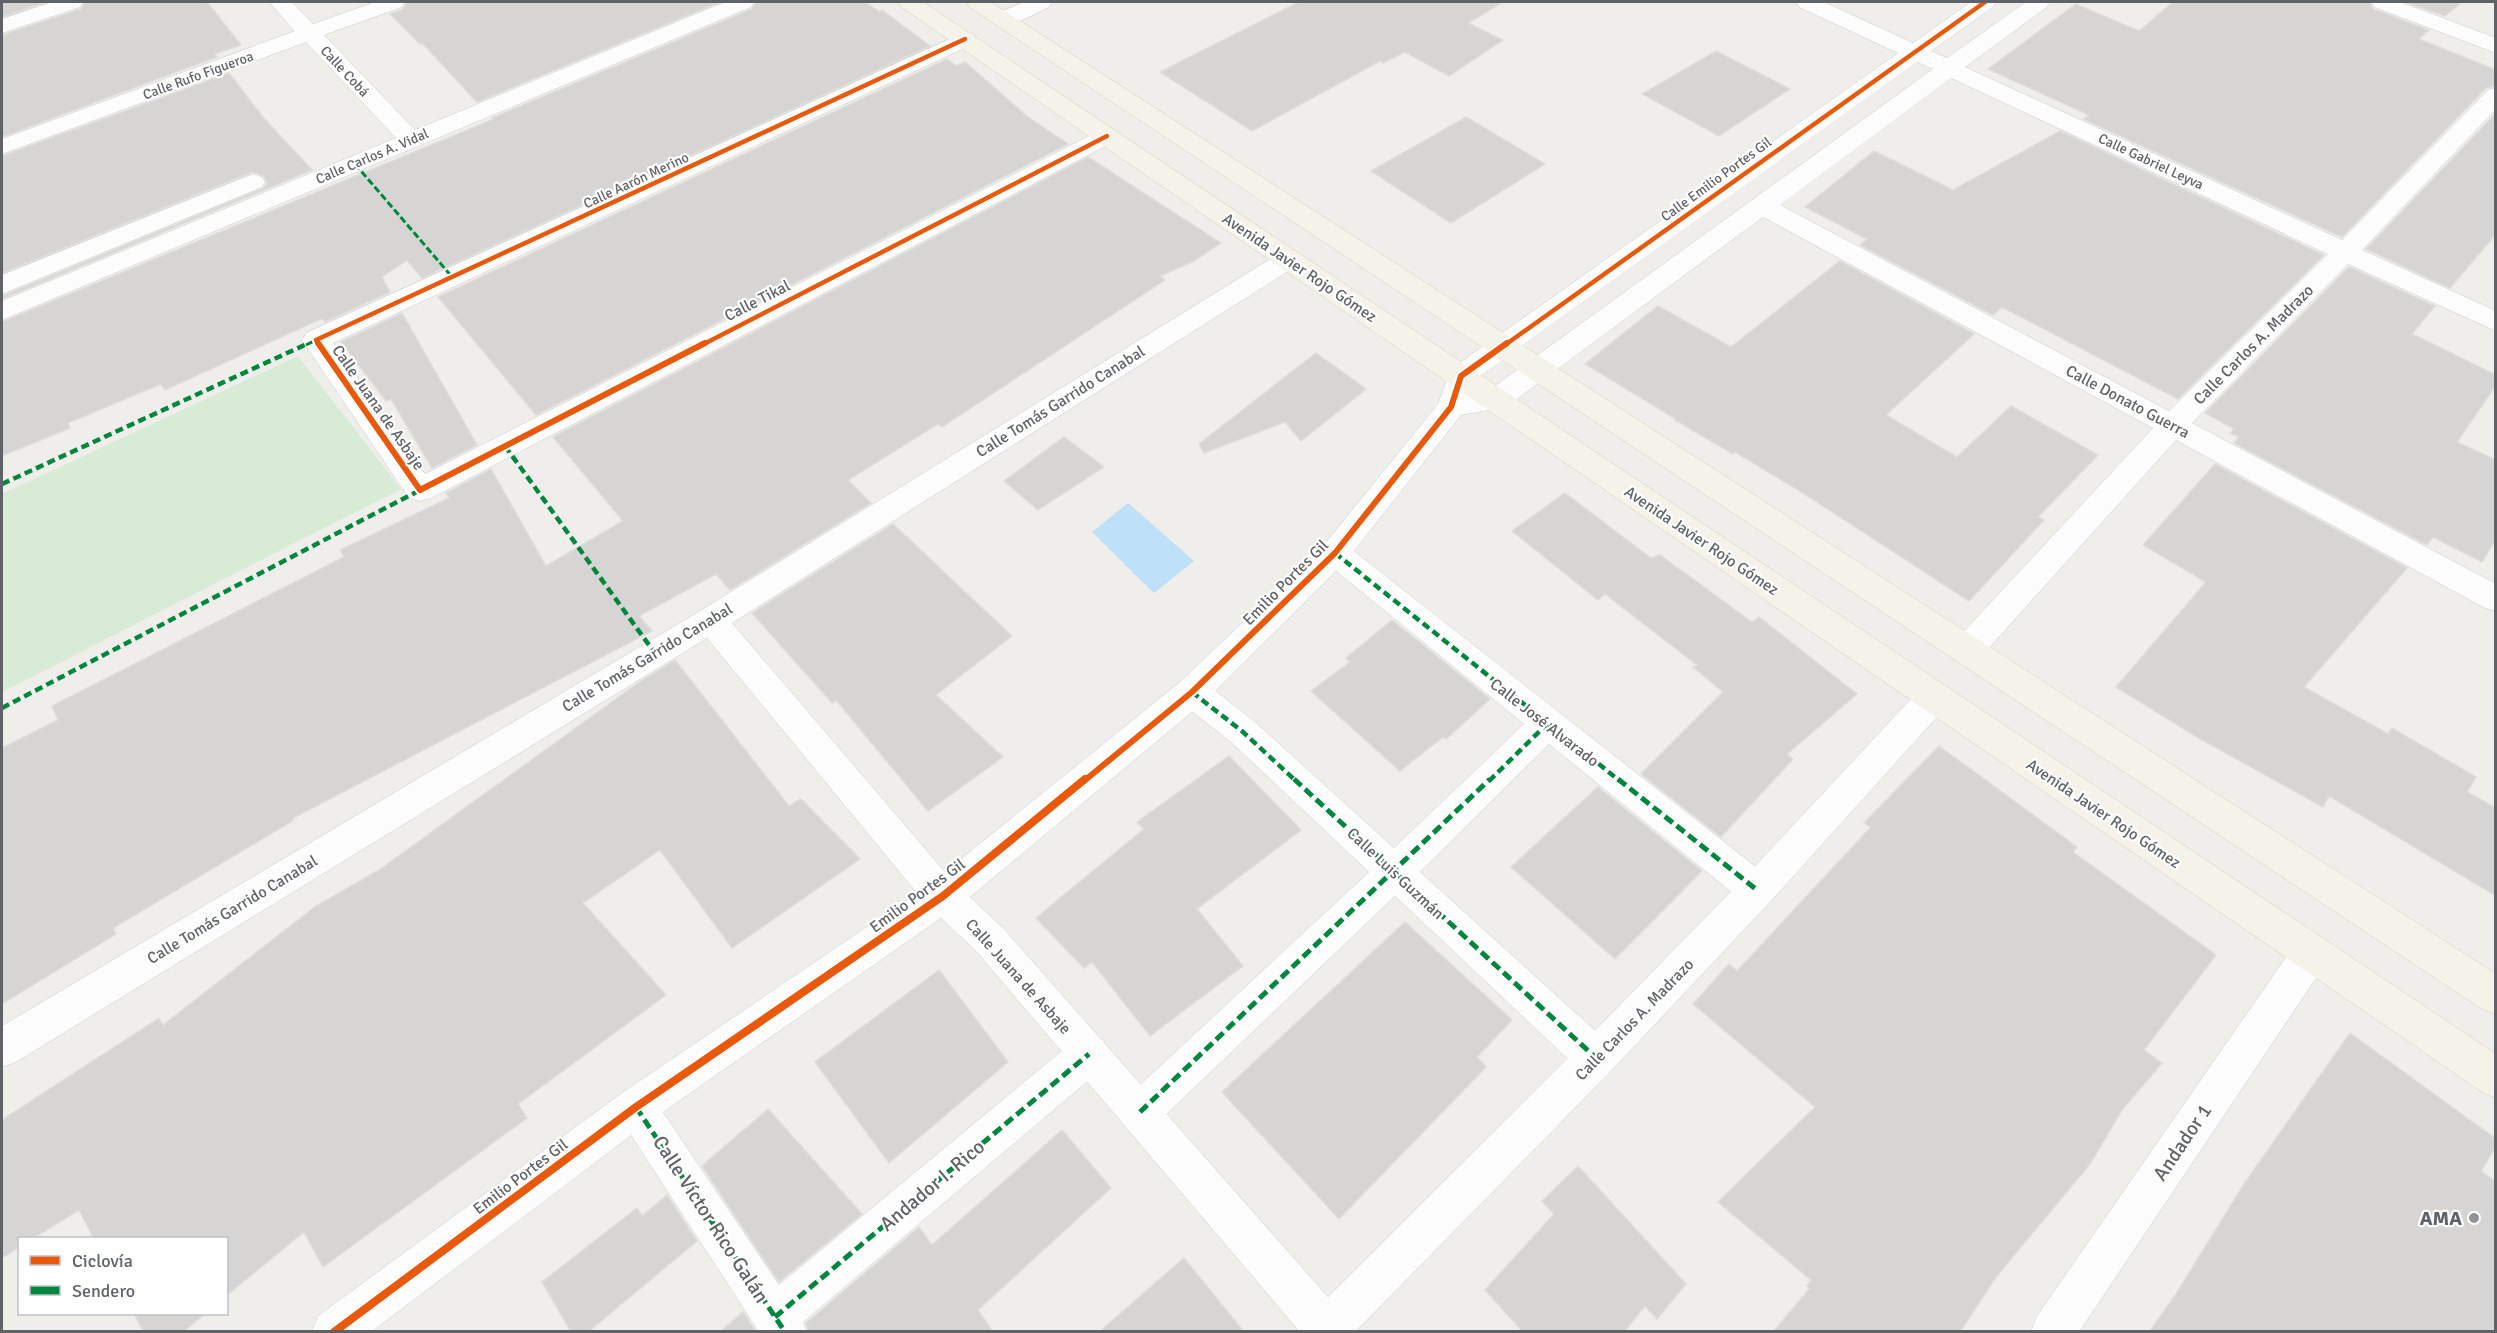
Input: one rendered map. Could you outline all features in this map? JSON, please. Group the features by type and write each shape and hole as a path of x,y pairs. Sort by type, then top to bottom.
{"main road":[{"name":"Avenida Javier Rojo Gómez","path":"909,2 1289,259 1456,392 1496,400 2496,1078"},
{"path":"977,2 2496,996"}],"street":[{"path":"2,26 72,2"},
{"name":"Calle Cobá","path":"280,2 403,132"},
{"name":"Calle Rufo Figueroa","path":"2,147 394,2"},
{"name":"Calle Carlos A. Vidal","path":"2,311 697,2"},
{"name":"Calle Carlos A. Vidal","path":"2,285 743,2"},
{"path":"1004,19 1041,2"},
{"name":"Calle Gabriel Leyva","path":"1806,2 2496,322"},
{"name":"Calle Emilio Portes Gil","path":"1456,392 1503,346 1985,2"},
{"path":"1496,400 2039,2"},
{"path":"2382,2 2496,46"},
{"name":"Calle Aarón Merino","path":"316,340 965,39"},
{"name":"Calle Carlos A. Madrazo","path":"1967,650 2172,425 2346,251 2496,95"},
{"name":"Calle Tikal","path":"420,490 1107,136"},
{"name":"Calle Donato Guerra","path":"1761,205 2496,599"},
{"name":"Calle Tomás Garrido Canabal","path":"2,1048 711,620 1289,259"},
{"name":"Calle Juana de Asbaje","path":"316,340 420,490"},
{"name":"Emilio Portes Gil","path":"334,1332 636,1107 943,896 1192,692 1335,553 1456,392"},
{"name":"Calle José Alvarado","path":"1335,553 1757,890"},
{"name":"Calle Juana de Asbaje","path":"711,620 943,896 990,940 1327,1330"},
{"name":"Calle Luis Guzmán","path":"1192,692 1243,732 1596,1058"},
{"name":"Calle Carlos A. Madrazo","path":"1327,1330 1596,1058 1757,890 1934,697"},
{"path":"1140,1112 1395,872 1548,724"},
{"name":"Andador 1","path":"2053,1332 2311,953"},
{"name":"Andador I. Rico","path":"780,1324 1089,1053"},
{"name":"Calle Víctor Rico Galán","path":"636,1107 780,1324"}],"green space":[{"path":"298,356 401,489 2,692 2,494"}],"water":[{"path":"1128,503 1194,561 1154,593 1092,532"}],"building":[{"path":"2,2 46,2 2,17"},
{"path":"85,2 207,2 241,45 215,54 217,57 2,137 2,35 81,9"},
{"path":"407,2 720,2 477,102 422,43 420,44 390,14 403,9"},
{"path":"756,2 865,2 880,12 882,10 930,46 422,278 407,260 382,277 390,292 325,322 323,318 165,390 161,384 68,423 70,428 2,456 2,322 494,119 492,118 752,9"},
{"path":"1299,2 1503,2 1468,23 1503,40 1449,76 1405,52 1383,63 1380,61 1252,131 1160,72"},
{"path":"2173,2 2369,2 2373,9 2429,30 2419,39 2496,70 2496,86 2486,88 2342,237 2083,119 2089,115 1988,69 2076,4 2139,31"},
{"path":"2405,2 2462,2 2445,16"},
{"path":"1716,51 1790,89 1719,136 1642,94"},
{"path":"947,59 957,66 965,62 1028,117 1068,144 536,415 438,297"},
{"path":"229,73 262,116 312,170 2,299 2,296 264,188 267,183 264,176 252,172 2,273 2,156"},
{"path":"2496,113 2496,234 2450,288 2366,249"},
{"path":"1466,117 1545,164 1451,223 1371,171"},
{"path":"2060,131 2324,255 2178,399 2002,307 1993,315 1860,245 1867,239 1805,207 1874,151 1953,190"},
{"path":"1088,157 1221,243 1192,262 1160,276 1165,280 942,427 938,424 848,480 871,503 730,590 716,574 639,616 652,631 293,818 294,820 113,928 116,934 2,1004 2,748 58,720 52,706 344,557 340,550 449,498 446,493 491,469 546,566 623,521 553,437"},
{"path":"1840,261 1974,334 1886,415 1957,457 2011,406 2098,455 2038,517 2044,520 1969,601 1803,493 1735,452 1733,454 1675,420 1585,364 1658,306 1731,347"},
{"path":"2349,267 2435,306 2412,334 2496,375 2496,385 2457,442 2496,460 2496,539 2482,562 2433,537 2427,545 2234,443 2239,437 2230,433 2234,429 2205,413"},
{"path":"402,313 477,445 432,468 391,399 386,401 341,342"},
{"path":"1316,353 1366,389 1301,441 1285,422 1204,453 1199,444"},
{"path":"1064,437 1104,467 1038,510 1004,481"},
{"path":"2215,464 2407,568 2304,687 2388,734 2392,728 2476,777 2467,792 2496,808 2496,896 2329,796 2323,807 2197,737 2116,687 2206,582 2143,545"},
{"path":"1565,493 1651,558 1660,555 1752,622 1759,617 1857,694 1787,754 1793,759 1721,837 1641,774 1723,692 1693,667 1697,665 1605,594 1598,600 1512,531"},
{"path":"893,524 1012,636 936,695 1003,757 928,811 836,700 832,703 752,613"},
{"path":"1392,620 1490,699 1446,739 1443,737 1400,771 1311,691 1350,662 1346,658"},
{"path":"675,660 789,806 801,799 860,859 732,948 660,850 583,903 666,995 518,1104 527,1118 323,1267 304,1232 228,1294 228,1237 93,1237 79,1210 35,1237 18,1237 18,1247 2,1258 2,1120 159,1018 163,1025 316,906 379,870 641,681"},
{"path":"1939,746 2077,847 2073,852 2216,955 2144,1050 2162,1063 2122,1110 2090,1164 1996,1277 1960,1332 1773,1332 1810,1288 1807,1286 1811,1280 1718,1202 1815,1107 1693,1004 1729,964 1737,971 1871,827 1864,823"},
{"path":"1229,756 1301,830 1197,909 1243,966 1150,1036 1092,962 1084,968 1036,918 1144,829 1137,822"},
{"path":"1598,787 1702,871 1615,959 1511,867"},
{"path":"1405,922 1512,1020 1477,1057 1486,1067 1339,1219 1222,1092"},
{"path":"939,970 1008,1062 889,1163 815,1062"},
{"path":"2350,1033 2496,1139 2496,1146 2481,1171 2496,1182 2496,1332 2149,1332 2176,1294 2244,1184"},
{"path":"768,1109 862,1214 779,1282 702,1166"},
{"path":"1062,1130 1111,1188 978,1310 993,1332 809,1332 806,1323 919,1227 932,1245"},
{"path":"1578,1166 1686,1284 1657,1319 1645,1306 1624,1332 1523,1332 1485,1290 1554,1214 1542,1201"},
{"path":"667,1195 697,1241 588,1332 571,1332 542,1282 637,1208 642,1216"},
{"path":"1184,1258 1244,1332 1099,1332"},
{"path":"743,1312 756,1332 720,1332"},
{"path":"135,1315 204,1315 183,1332 144,1332"}],"marked path":[{"path":"355,164 453,278"},
{"path":"2,484 316,340"},
{"path":"505,446 654,652"},
{"path":"2,708 420,490"},
{"path":"1335,553 1757,890"},
{"path":"1192,692 1243,732 1596,1058"},
{"path":"1140,1112 1395,872 1547,724"},
{"path":"775,1317 1089,1054"},
{"path":"636,1107 785,1332"}],"cycle path":[{"path":"334,1332 636,1107 943,896 1192,692 1335,553 1451,407 1461,376 1985,2"},
{"path":"965,39 316,340 420,490 1107,136"}],"place":[{"name":"AMA","path":"2474,1218"}]}
